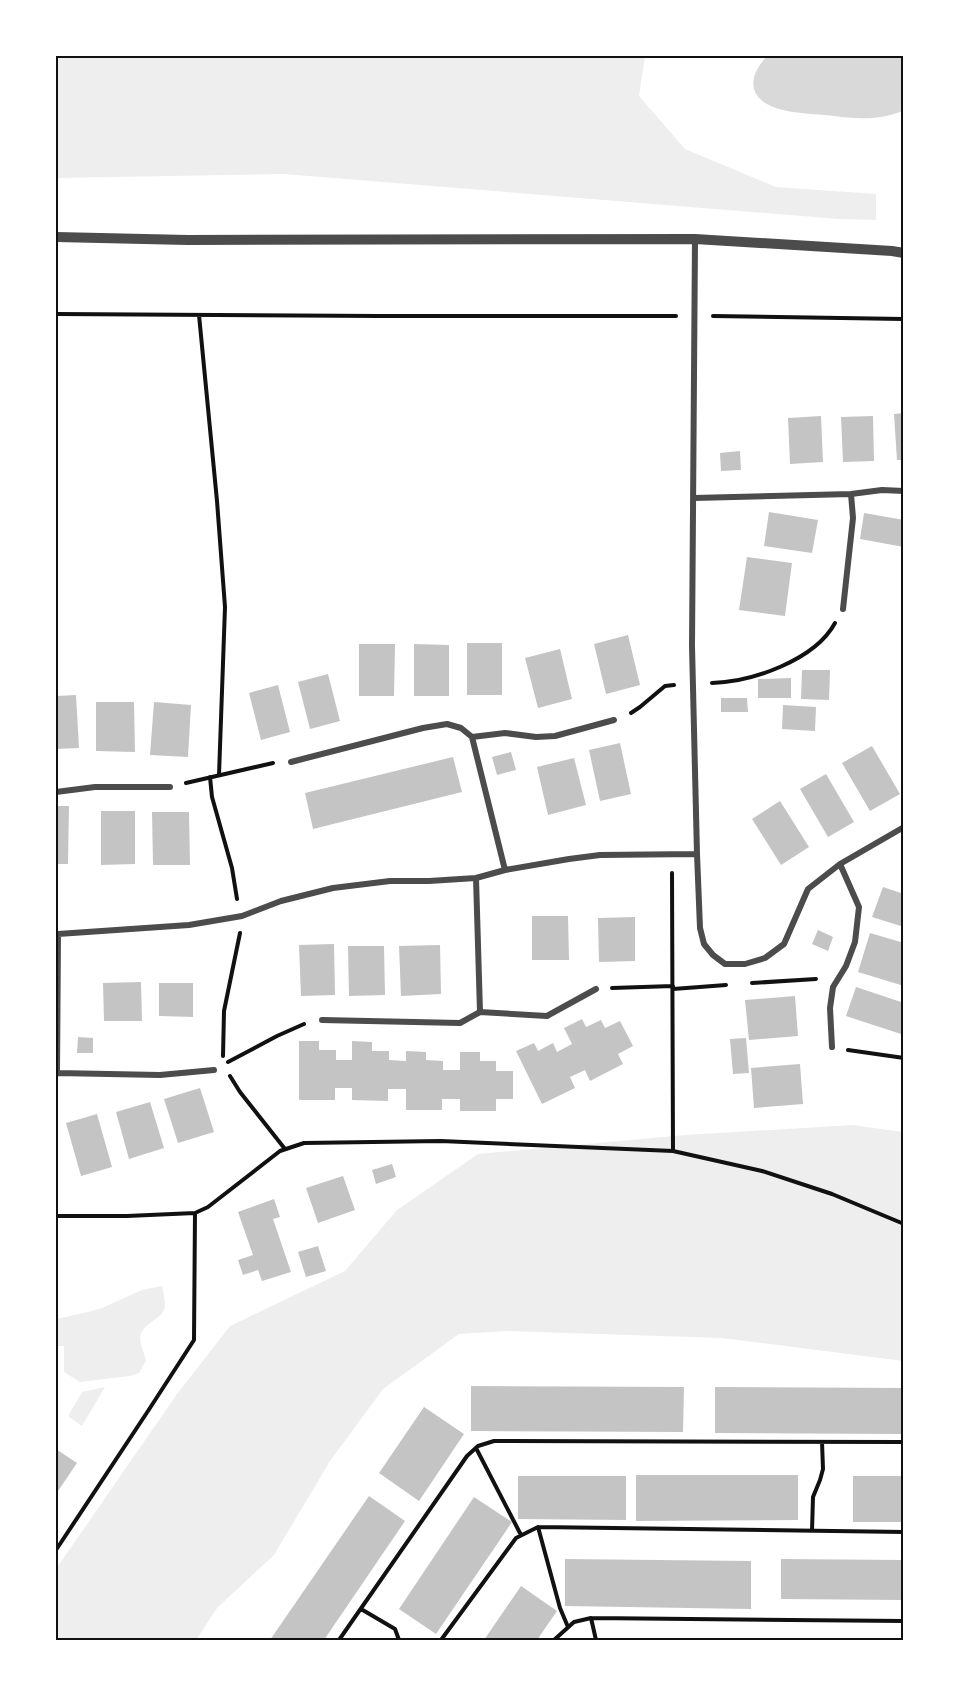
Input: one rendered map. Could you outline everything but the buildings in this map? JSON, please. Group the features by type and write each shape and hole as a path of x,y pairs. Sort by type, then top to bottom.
{"street":[{"path":"56,237 188,240 695,238 903,253"},
{"path":"695,238 692,646 697,854 700,928 704,944 724,964 746,964 765,958 784,944 808,889 840,864 903,827"},
{"path":"694,498 903,491"},
{"path":"843,609 853,518 851,494"},
{"path":"472,737 505,733 536,737 555,736 614,720"},
{"path":"291,762 423,728 447,724 461,728 472,737 505,870"},
{"path":"56,792 95,787 170,787"},
{"path":"214,1070 160,1075 56,1073 57,933 189,925 239,917 281,901 333,888 390,881 476,878 569,858 600,855 697,854"},
{"path":"832,1047 830,1008 833,987 846,966 855,942 859,908 840,864"},
{"path":"476,878 480,1012"},
{"path":"322,1020 460,1023 480,1012 547,1016 596,989"}],"path":[{"path":"56,314 693,315 903,319"},
{"path":"199,315 225,607 219,776"},
{"path":"614,720 640,707 665,686 720,683 750,677 790,662 816,646 832,629 843,609"},
{"path":"170,787 270,763 291,762"},
{"path":"210,777 212,797 232,868 241,930 224,1011 222,1065 240,1092 285,1149"},
{"path":"672,854 673,1151"},
{"path":"596,989 673,986"},
{"path":"214,1070 296,1027 322,1020"},
{"path":"832,1047 903,1058"},
{"path":"56,1216 195,1213 208,1207 273,1156 285,1149 304,1143 441,1141 673,1151 762,1171 832,1194 903,1224"},
{"path":"56,1550 194,1340 195,1213"},
{"path":"339,1641 468,1456 476,1448 494,1441 903,1442"},
{"path":"812,1530 813,1497 823,1469 822,1442"},
{"path":"476,1448 521,1535"},
{"path":"538,1527 567,1627"},
{"path":"441,1641 516,1538 538,1527 903,1532"},
{"path":"361,1609 395,1629 399,1641"},
{"path":"591,1618 596,1641"},
{"path":"554,1641 574,1622 591,1618 903,1621"}],"shaded area":[{"path":"56,56 645,56 639,96 685,149 776,187 876,194 876,220 839,219 284,174 56,178"},
{"path":"767,56 903,56 903,111 881,117 860,118 795,112 774,107 758,97 753,84 759,67"},
{"path":"852,1125 903,1132 903,1361 722,1338 507,1331 459,1334 383,1389 330,1461 274,1555 217,1608 196,1640 56,1640 56,1569 177,1394 230,1326 345,1271 397,1210 478,1154 685,1135"},
{"path":"162,1286 164,1310 141,1333 140,1341 146,1361 139,1373 80,1382 64,1372 64,1346 56,1346 56,1319 102,1308 142,1290"},
{"path":"105,1387 82,1426 68,1416 82,1392"}]}
